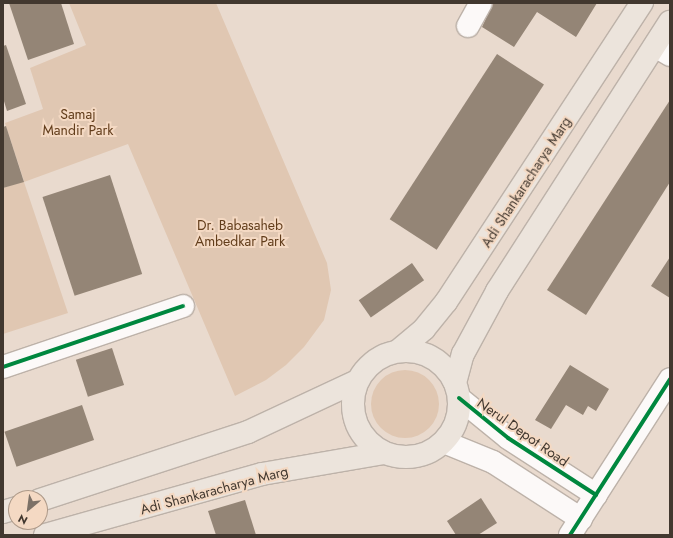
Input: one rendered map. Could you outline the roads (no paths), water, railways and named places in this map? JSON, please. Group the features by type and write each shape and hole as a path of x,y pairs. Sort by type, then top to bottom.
{"main road":[{"name":"Adi Shankaracharya Marg","path":"398,351 424,329 446,302 642,3"},
{"path":"457,391 447,370 433,358 416,351 398,351 381,356 367,366 357,381 352,398 353,415 359,431 370,444 384,453 399,457 416,457 430,452 444,442 456,422 457,391 463,354 497,290 662,51 670,22"},
{"path":"48,497 248,432 357,381"},
{"name":"Adi Shankaracharya Marg","path":"45,535 262,474 384,453"}],"street":[{"path":"468,26 481,3"},
{"path":"3,367 183,306"},
{"path":"444,442 493,462 575,527 670,379"},
{"name":"Nerul Depot Road","path":"457,391 502,433 596,495"}],"park label":[{"name":"Samaj Mandir Park","path":"78,122"},
{"name":"Dr. Babasaheb Ambedkar Park","path":"240,234"}]}
